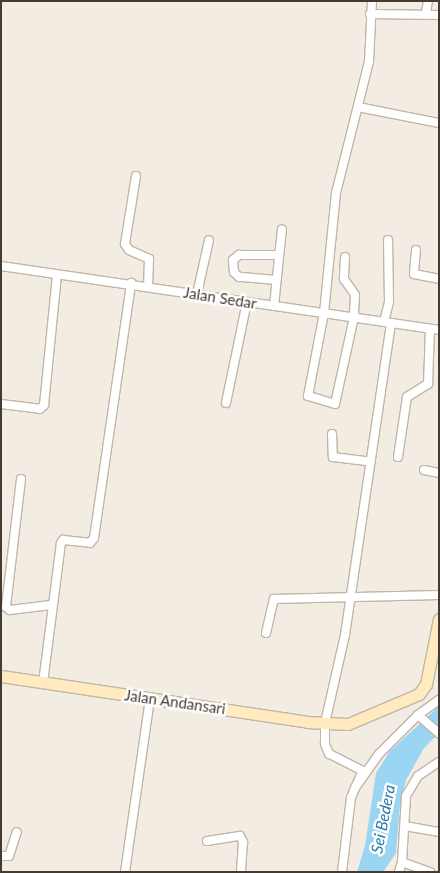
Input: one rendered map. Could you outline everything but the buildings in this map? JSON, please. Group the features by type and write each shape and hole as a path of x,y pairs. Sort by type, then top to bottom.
{"street":[{"path":"345,257 344,280 355,296 354,317 335,404 308,396 324,313 336,193 369,62 372,1"},
{"path":"426,13 428,1"},
{"path":"370,14 426,13 439,15"},
{"path":"358,107 439,122"},
{"path":"136,176 125,244 129,250 149,259 148,286"},
{"path":"274,306 282,229"},
{"path":"197,294 209,240"},
{"path":"342,872 355,788 362,771 330,754 325,744 325,724 351,595 372,462 389,302 388,240"},
{"path":"416,250 414,274 439,279"},
{"path":"276,280 239,277 234,272 233,260 239,255 279,255"},
{"name":"Jalan Sedar","path":"1,266 57,275 131,283 439,330"},
{"path":"1,404 40,409 44,406 57,275"},
{"path":"43,683 51,605 63,540 90,543 94,538 131,283"},
{"path":"226,403 247,302"},
{"path":"398,457 407,398 428,384 430,329"},
{"path":"332,434 333,457 372,462"},
{"path":"424,470 439,473"},
{"path":"21,479 6,607 10,610 51,605"},
{"path":"266,633 274,599 351,595 439,595"},
{"name":"Jalan Andansari","path":"1,676 325,724 348,724 420,694 426,684 439,619"},
{"path":"125,872 150,698"},
{"path":"355,788 379,754 439,700"},
{"path":"422,716 439,734"},
{"path":"398,872 402,862 405,826 404,808 410,787 439,762"},
{"path":"405,826 439,832"},
{"path":"1,856 9,856 17,832"},
{"path":"207,841 240,836 243,842 241,872"},
{"path":"402,862 430,872"}],"water":[{"name":"Sei Bedera","path":"439,706 439,733 424,748 406,780 400,805 396,853 383,872 357,872 365,846 376,773 390,751"}]}
